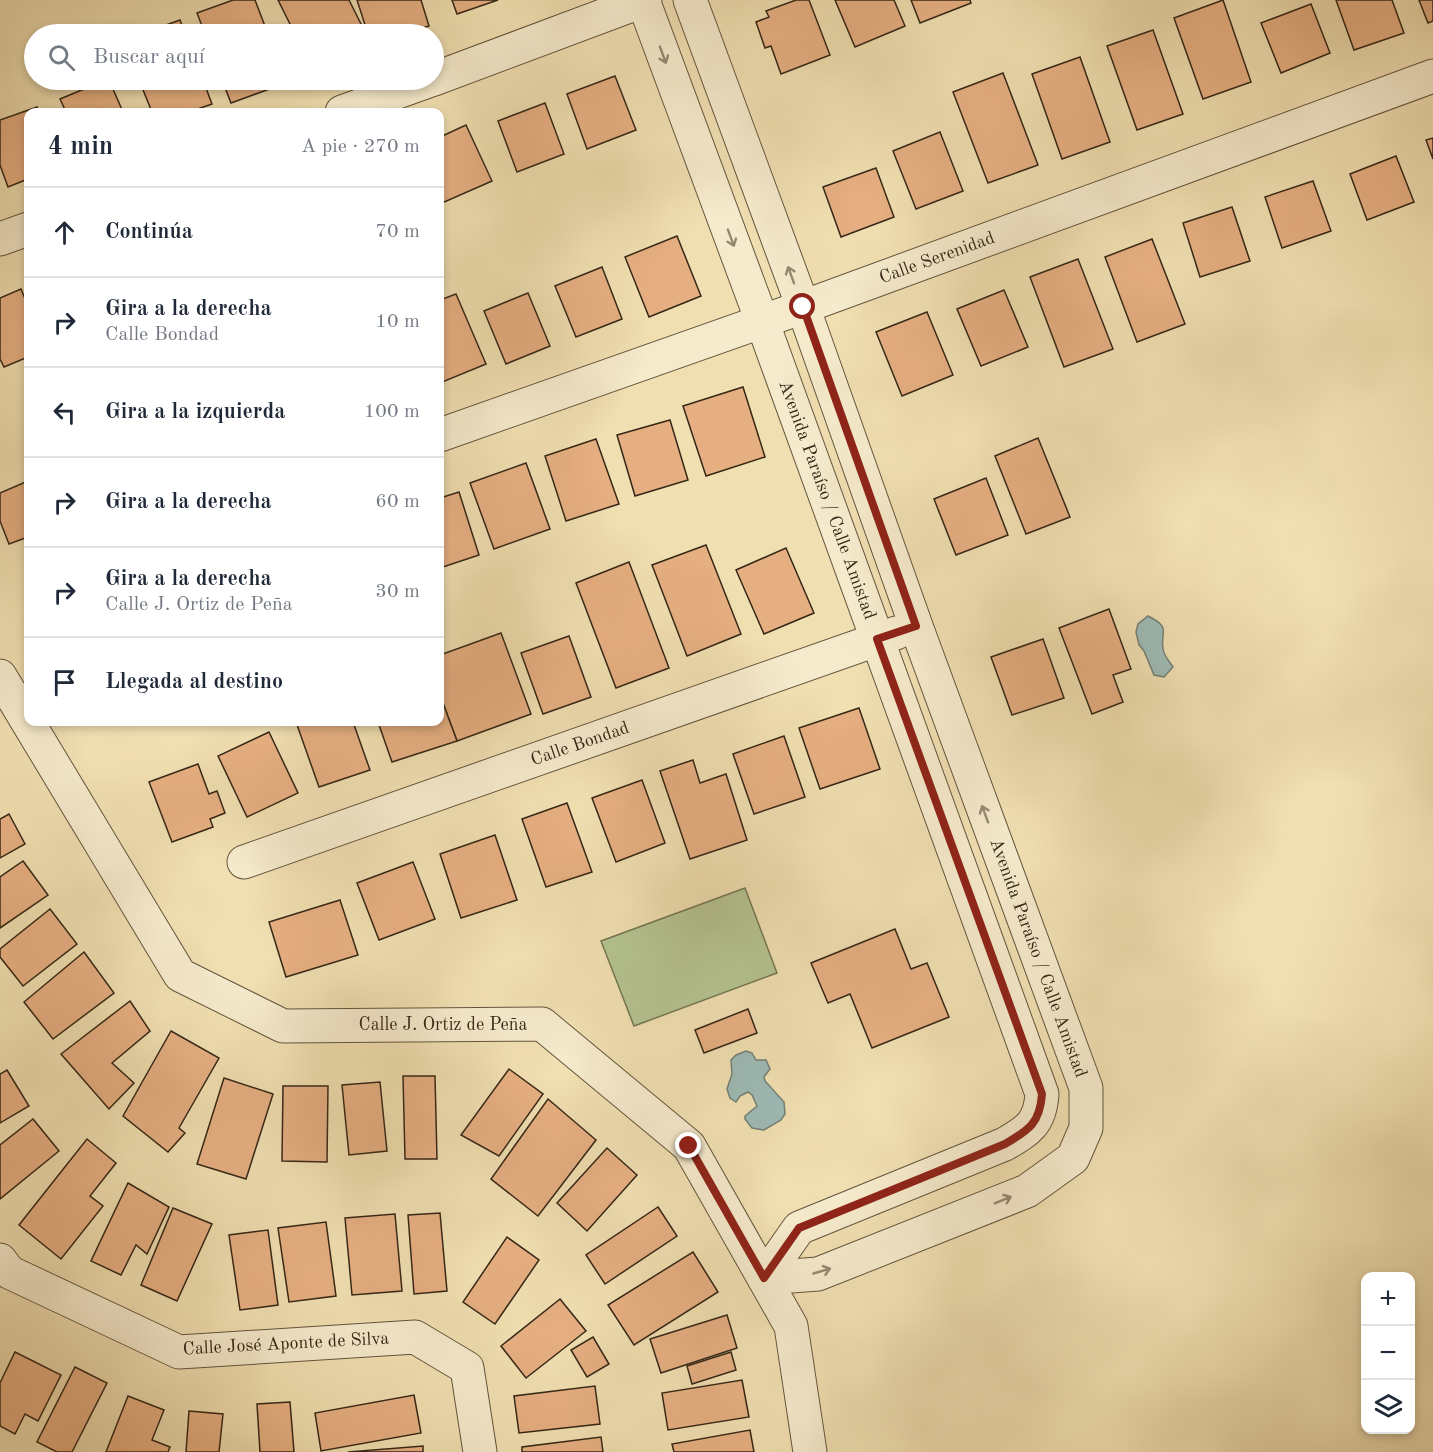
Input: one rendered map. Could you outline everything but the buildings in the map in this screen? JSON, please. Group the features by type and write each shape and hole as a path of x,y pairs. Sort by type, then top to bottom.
{"street":[{"name":"Avenida Paraíso / Calle Amistad","path":"644,0 1042,1094 1041,1113 1026,1132"},
{"path":"444,75 644,0"},
{"name":"Avenida Paraíso / Calle Amistad","path":"690,0 1086,1088 1086,1128 1073,1158"},
{"name":"Calle Serenidad","path":"444,434 803,307 1433,76"},
{"path":"353,108 402,90"},
{"path":"0,239 24,230"},
{"name":"Calle Bondad","path":"244,862 916,626"},
{"name":"Calle J. Ortiz de Peña","path":"0,676 24,716"},
{"name":"Calle J. Ortiz de Peña","path":"30,726 180,975 283,1026 542,1024 689,1146 791,1326 810,1452"},
{"path":"1026,1132 1051,1139 1073,1158 1027,1191 818,1274 764,1278 799,1228 1005,1144 1026,1132"},
{"name":"Calle José Aponte de Silva","path":"0,1260 9,1272 179,1352 415,1337 467,1368 480,1452"}],"green space":[{"path":"745,888 777,973 634,1026 601,941"}],"water":[{"path":"1148,616 1163,627 1164,652 1173,667 1164,677 1154,675 1139,645 1136,632 1138,624"},
{"path":"746,1051 752,1053 756,1060 766,1060 770,1069 764,1077 765,1081 784,1102 785,1114 781,1120 764,1130 752,1128 745,1119 745,1116 757,1106 752,1095 748,1092 740,1096 736,1102 730,1098 727,1089 732,1074 731,1060"}],"route":[{"path":"689,1146 764,1278 799,1228 1005,1144 1026,1132 1041,1113 1042,1094 877,639 916,626 803,307"}]}
